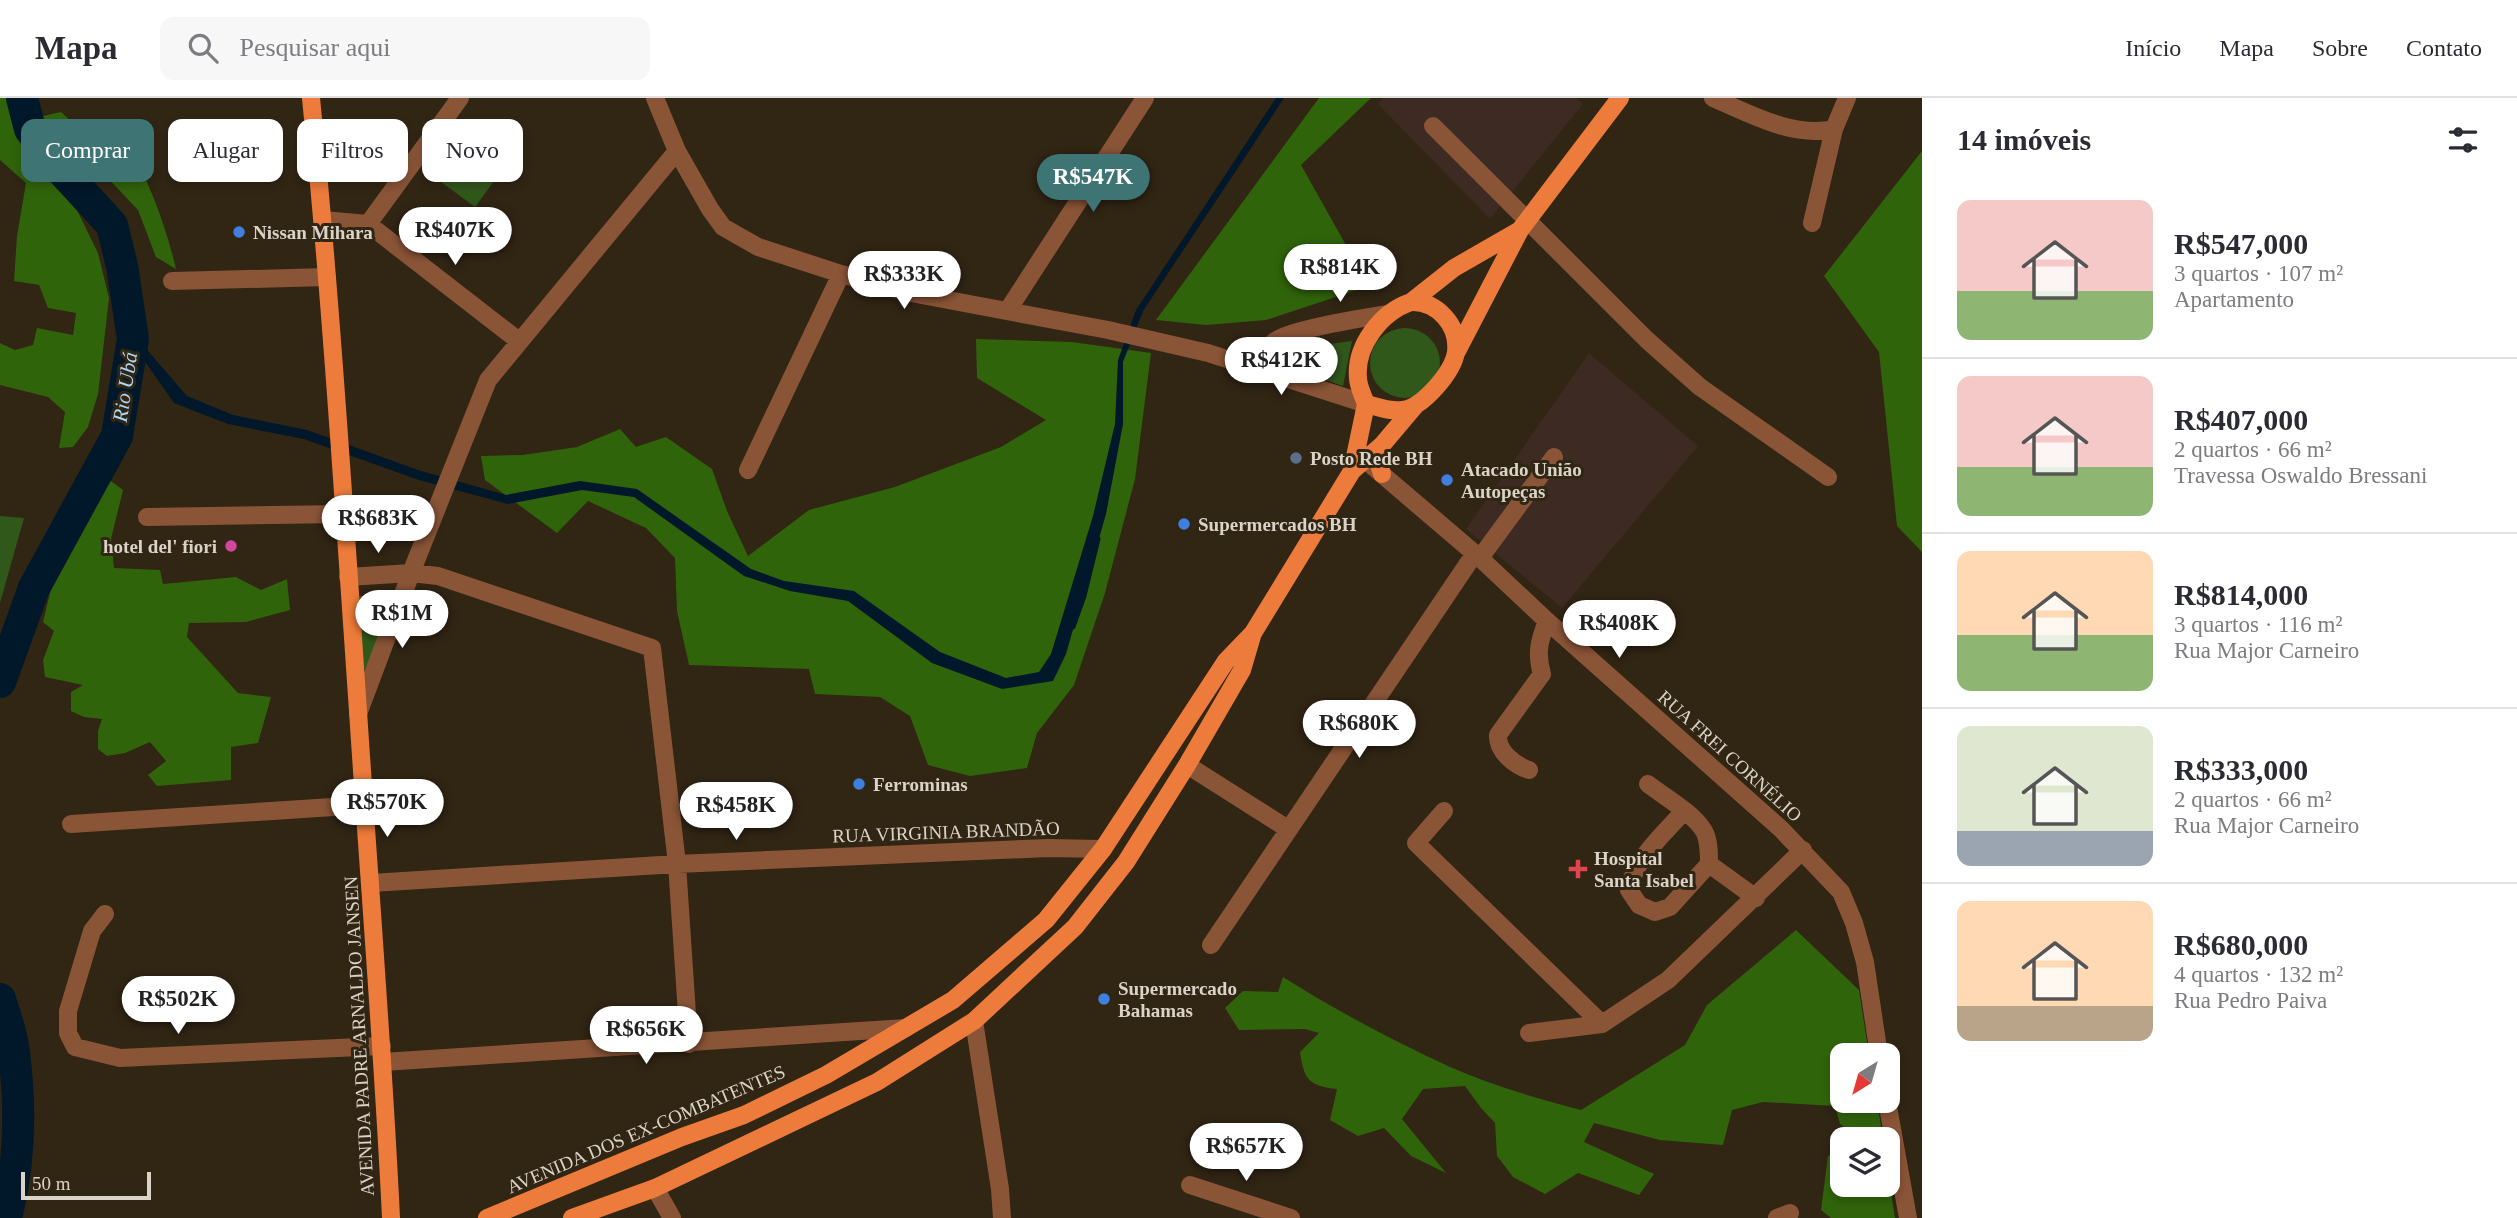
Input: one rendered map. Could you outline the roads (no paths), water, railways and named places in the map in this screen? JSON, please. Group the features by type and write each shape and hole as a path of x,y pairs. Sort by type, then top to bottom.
{"main road":[{"name":"AVENIDA PADRE ARNALDO JANSEN","path":"311,98 323,220 371,883 391,1218"},
{"path":"1524,226 1454,268 1411,302 1388,314 1372,332 1357,363 1358,381 1366,404 1391,411 1406,410 1415,407 1436,388 1524,226 1620,98"},
{"path":"1411,302 1429,305 1447,318 1453,330 1456,353"},
{"name":"AVENIDA DOS EX-COMBATENTES","path":"1358,462 1366,404"},
{"name":"AVENIDA DOS EX-COMBATENTES","path":"487,1218 744,1115 826,1075 953,1000 1046,920 1103,849 1226,661 1253,633 1358,462 1382,445 1415,407"},
{"path":"1382,445 1378,461 1382,474"},
{"name":"AVENIDA DOS EX-COMBATENTES","path":"572,1218 655,1188 877,1083 974,1021 1075,927 1126,862 1187,765 1241,670 1253,633"}],"street":[{"path":"368,224 460,98"},
{"path":"655,98 677,151 710,209 723,227 758,247 911,293 1009,310 1208,353 1366,404"},
{"path":"1009,310 1145,98"},
{"path":"1713,98 1793,129 1812,132 1834,129"},
{"path":"1812,223 1834,129 1847,98"},
{"path":"1433,125 1524,226 1647,340 1700,387 1828,477"},
{"path":"358,714 488,380 677,151"},
{"path":"323,220 368,224 519,341"},
{"path":"748,470 841,274"},
{"path":"172,281 327,277"},
{"path":"1264,372 1264,360 1269,348 1286,335 1388,314"},
{"path":"1211,945 1477,556 1554,457"},
{"name":"RUA FREI CORNÉLIO","path":"1358,462 1382,474 1477,556 1803,850 1841,892 1854,923 1865,962 1877,1043"},
{"path":"147,517 344,514"},
{"path":"348,576 411,573 438,576 652,648 677,863 690,1044"},
{"path":"1529,770 1501,749 1498,735 1542,674 1538,643 1547,621"},
{"path":"1187,765 1288,829"},
{"path":"1648,784 1684,811 1704,832 1709,846 1709,864 1670,907 1656,912 1639,905 1629,890 1631,877 1638,864 1684,811"},
{"path":"71,824 364,805"},
{"path":"1444,811 1416,843 1602,1024"},
{"name":"RUA VIRGINIA BRANDÃO","path":"371,883 677,863 1048,848 1103,849"},
{"path":"1530,1033 1602,1024 1668,981 1803,850"},
{"path":"1709,864 1756,898"},
{"path":"105,914 92,932 68,1011 68,1033 75,1047 120,1058 383,1054 690,1044 906,1028"},
{"path":"974,1021 1000,1189 1002,1218"},
{"path":"1889,1113 1908,1218"},
{"path":"1190,1185 1258,1213 1291,1218"},
{"path":"655,1188 672,1218"}],"water":[{"path":"1276,98 1284,98 1143,311 1123,362 1123,424 1106,514 1066,654 1053,681 1002,689 932,663 848,601 790,591 744,576 634,497 582,490 508,504 419,480 304,439 228,424 174,403 139,353 141,343 187,396 233,415 307,430 418,470 506,495 580,481 637,489 751,569 784,581 854,591 940,652 1006,678 1039,672 1051,654 1093,516 1115,424 1118,360 1136,310"}],"waterway":[{"name":"Rio Ubá","path":"0,682 34,588 117,436 133,339 122,266 112,225 53,161 30,129 22,98"},
{"path":"1073,627 1084,596 1098,539"},
{"name":"Rio Ubá","path":"0,999 13,1046 18,1111 14,1176 6,1218"}],"place":[{"name":"Nissan Mihara","path":"239,232"},
{"name":"Posto Rede BH","path":"1296,458"},
{"name":"Atacado União Autopeças","path":"1447,480"},
{"name":"Supermercados BH","path":"1184,524"},
{"name":"hotel del' fiori","path":"231,546"},
{"name":"Ferrominas","path":"859,784"},
{"name":"Hospital Santa Isabel","path":"1578,869"},
{"name":"Supermercado Bahamas","path":"1104,999"}]}
